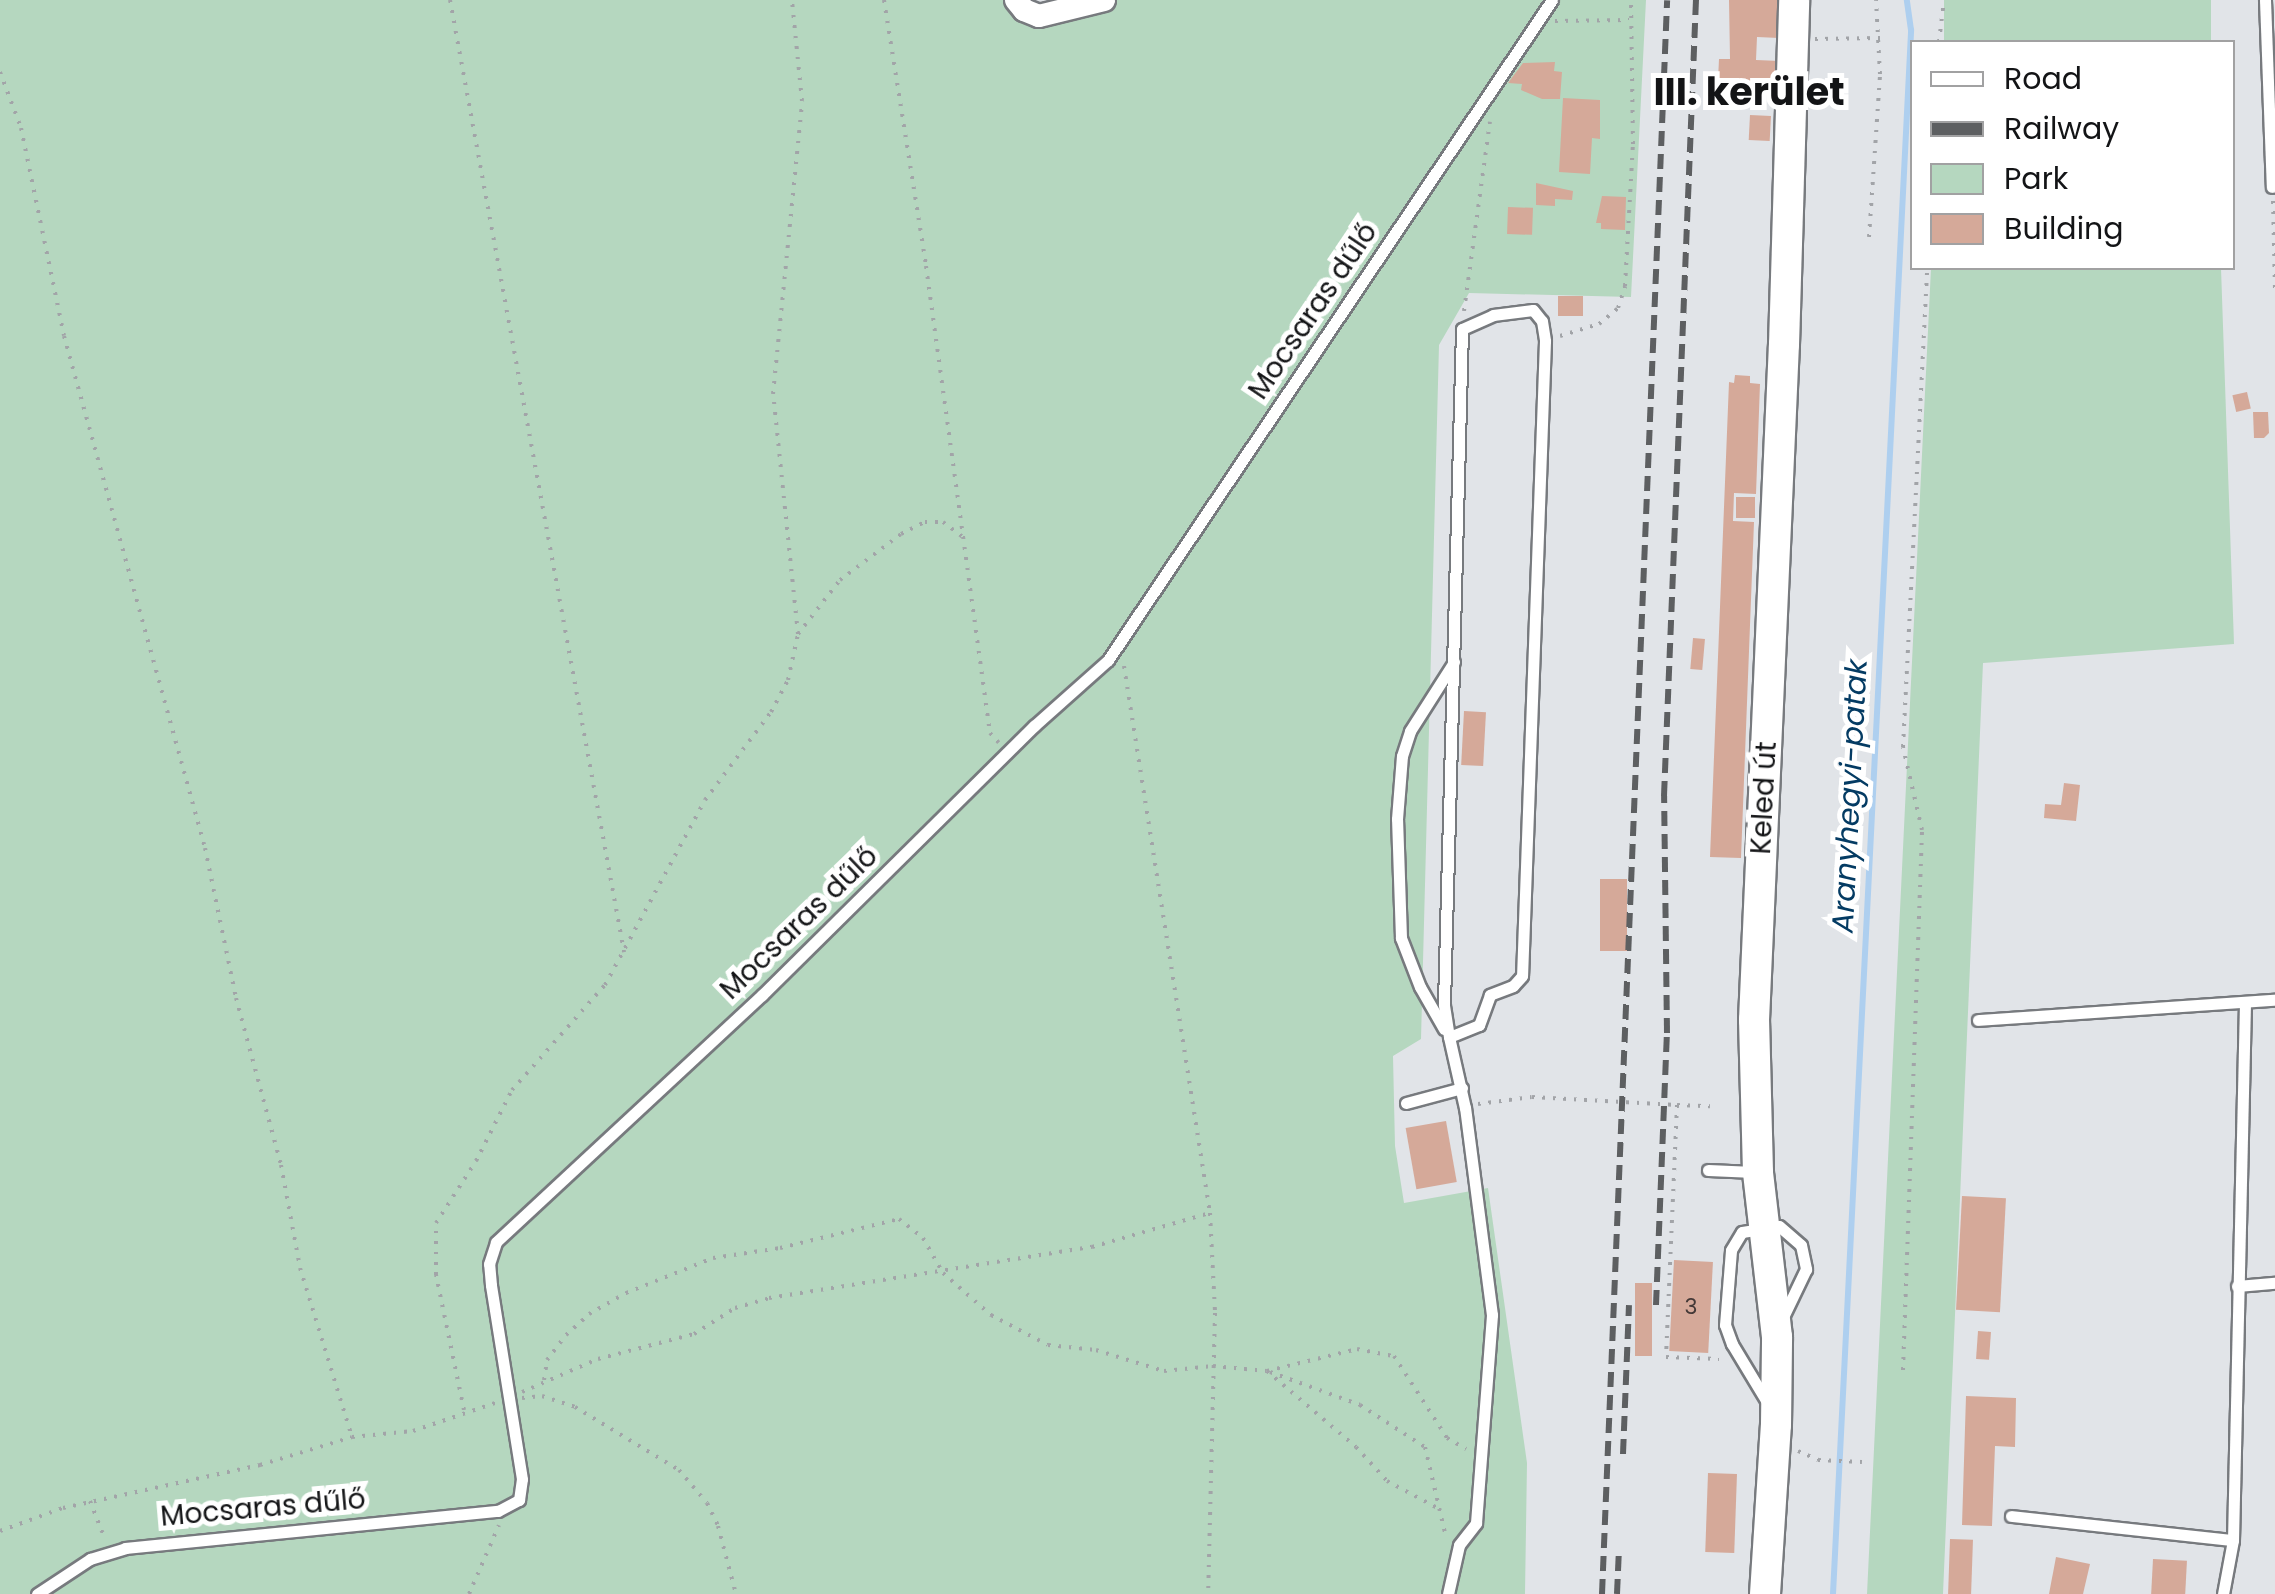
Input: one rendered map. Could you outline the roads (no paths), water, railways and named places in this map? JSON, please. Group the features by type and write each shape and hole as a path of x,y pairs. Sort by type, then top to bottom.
{"street":[{"path":"1016,0 1024,10 1039,16 1104,0"},
{"name":"Keled út","path":"1765,1594 1776,1424 1776,1337 1758,1172 1754,1020 1784,345 1794,0"}],"lane":[{"name":"Mocsaras dűlő","path":"37,1594 90,1559 125,1548 512,1507 522,1494 490,1264 496,1242 762,995 1120,644 1552,0"},
{"path":"2265,0 2272,187"},
{"path":"1448,1038 1478,1025 1490,995 1501,993 1522,976 1546,340 1542,321 1533,310 1479,318 1462,328 1444,990 1448,1038 1462,1088 1492,1293 1476,1523 1451,1566 1448,1594"},
{"path":"1448,1038 1401,938 1396,880 1402,756 1420,710 1454,662"},
{"path":"1978,1020 2275,1000"},
{"path":"2223,1594 2232,1540 2245,1002"},
{"path":"1406,1103 1462,1088"},
{"path":"1708,1170 1758,1172"},
{"path":"1764,1226 1742,1232 1731,1250 1726,1325 1776,1424"},
{"path":"2238,1286 2275,1283"},
{"path":"2012,1516 2232,1540"}],"waterway":[{"name":"Aranyhegyi-patak","path":"1907,0 1911,40"},
{"name":"Aranyhegyi-patak","path":"1833,1594 1910,50"}],"railway":[{"path":"1602,1594 1667,0"},
{"path":"1656,1305 1667,1033 1664,796 1696,0"},
{"path":"1623,1454 1629,1305"},
{"path":"1617,1594 1619,1549"}],"district":[{"name":"III. kerület","path":"1749,92"}]}
